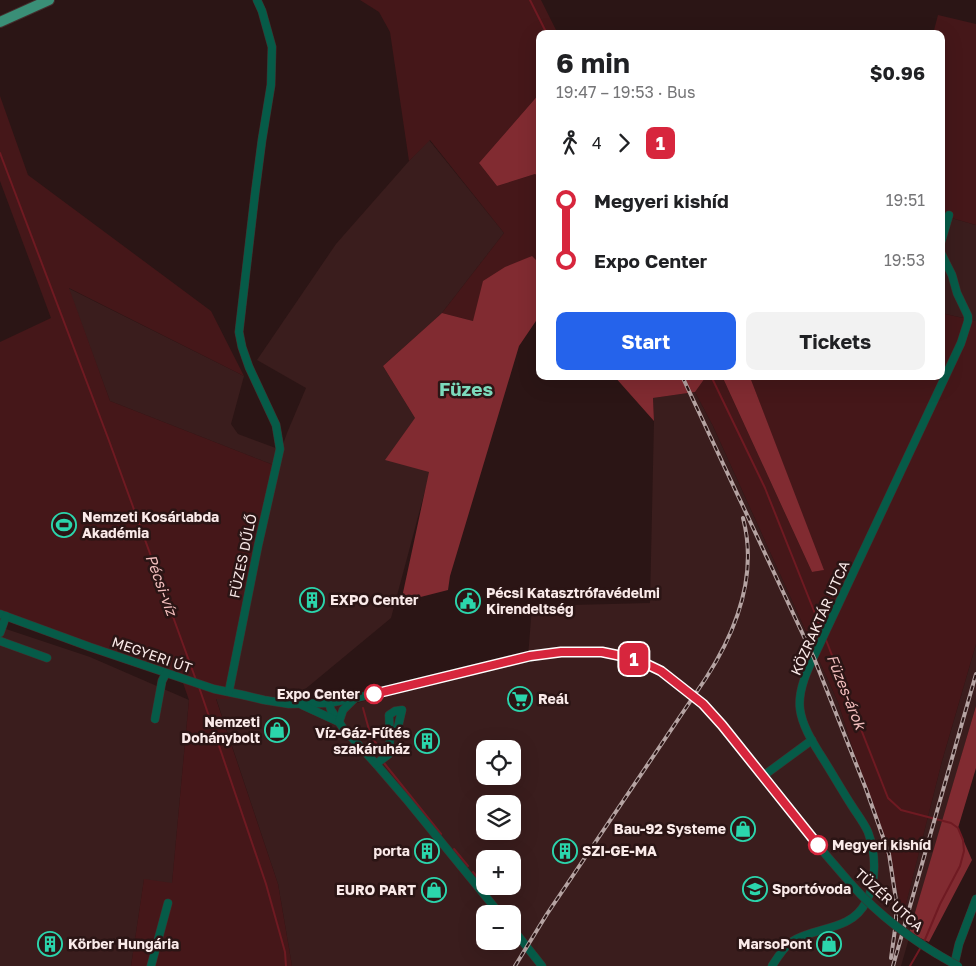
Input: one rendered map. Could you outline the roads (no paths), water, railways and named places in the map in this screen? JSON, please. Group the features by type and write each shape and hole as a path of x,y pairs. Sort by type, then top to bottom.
{"main road":[{"path":"0,22 49,0"}],"street":[{"name":"FÜZES DŰLŐ","path":"229,692 258,546 280,449 276,425 249,368 239,332 256,185 271,85 272,47 257,0"},
{"path":"945,228 949,215"},
{"name":"KÖZRAKTÁR UTCA","path":"945,261 952,274 968,318 961,343 945,377"},
{"name":"KÖZRAKTÁR UTCA","path":"772,966 780,953 790,943 802,936 840,925 852,919 859,913 872,890 874,874 872,848 867,831 812,740 802,719 800,696 803,683 825,634 944,380"},
{"path":"0,633 3,615"},
{"name":"MEGYERI ÚT","path":"3,615 214,689 289,704 329,703 342,728 376,764 493,905"},
{"path":"0,641 47,658"},
{"name":"TÜZÉR UTCA","path":"329,703 530,656 561,652 602,652 636,659 661,671 703,704 719,721 859,894 908,936 958,966"},
{"path":"154,719 162,681 166,673"},
{"path":"214,689 221,688 232,680 239,688 253,697"},
{"path":"339,722 343,710 355,698"},
{"name":"MEGYERI ÚT","path":"300,704 339,722"},
{"path":"376,764 389,754 390,738"},
{"path":"763,776 812,740"},
{"path":"954,966 960,944 973,919 976,899"},
{"path":"150,966 168,903"},
{"path":"521,939 542,966"}],"waterway":[{"name":"Füzes-árok","path":"530,0 545,30"},
{"name":"Pécsi-víz","path":"0,153 108,438 196,680"},
{"name":"Füzes-árok","path":"713,380 765,488 822,631"},
{"name":"Füzes-árok","path":"826,640 888,798 901,810 951,823 958,828 963,840 964,851 960,866 940,904 924,942"},
{"name":"Pécsi-víz","path":"199,687 266,884 285,952 286,966"},
{"path":"363,708 371,737 381,749"},
{"path":"384,763 441,834"},
{"path":"454,849 468,866"},
{"path":"473,872 476,876"},
{"name":"Füzes-árok","path":"910,966 921,947"}],"railway":[{"path":"684,380 814,658 866,789 889,854 896,900 896,922 891,958"},
{"path":"515,966 547,914 706,678 727,641 742,601 746,581 748,560 743,518"},
{"path":"893,966 976,674"}],"place":[{"name":"Nemzeti Kosárlabda Akadémia","path":"64,525"},
{"name":"EXPO Center","path":"312,600"},
{"name":"Pécsi Katasztrófavédelmi Kirendeltség","path":"468,601"},
{"name":"Expo Center","path":"374,694"},
{"name":"Reál","path":"520,699"},
{"name":"Nemzeti Dohánybolt","path":"277,730"},
{"name":"Víz-Gáz-Fűtés szakáruház","path":"427,741"},
{"name":"Bau-92 Systeme","path":"743,829"},
{"name":"Megyeri kishíd","path":"818,845"},
{"name":"porta","path":"427,851"},
{"name":"SZI-GE-MA","path":"565,851"},
{"name":"Sportóvoda","path":"755,889"},
{"name":"EURO PART","path":"434,890"},
{"name":"Körber Hungária","path":"50,944"},
{"name":"MarsoPont","path":"829,944"}],"district":[{"name":"Füzes","path":"466,389"}]}
